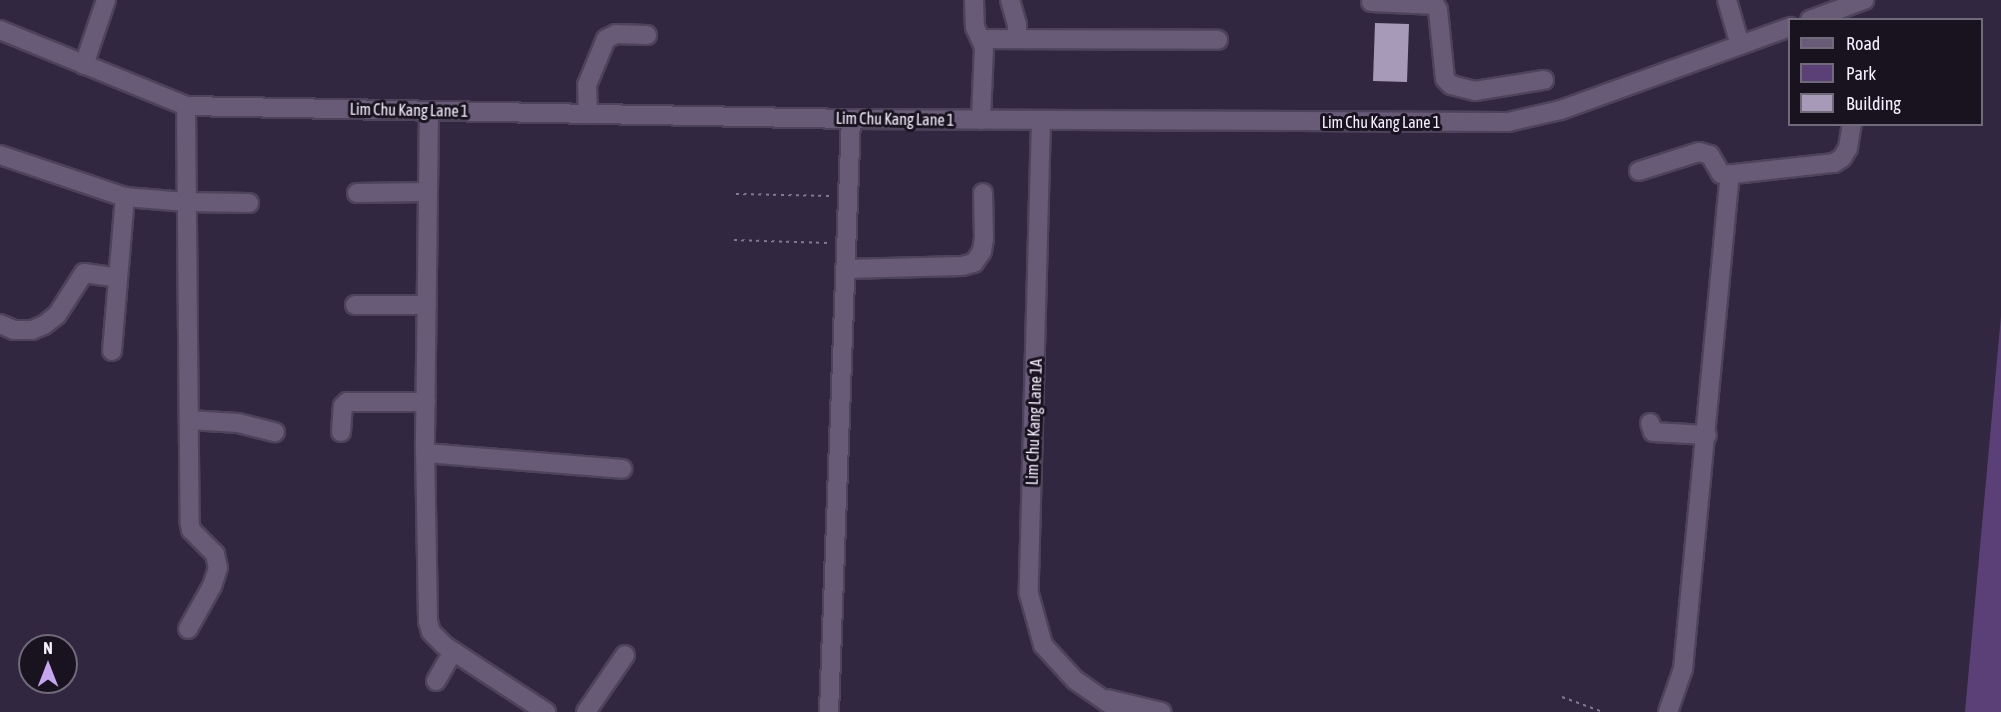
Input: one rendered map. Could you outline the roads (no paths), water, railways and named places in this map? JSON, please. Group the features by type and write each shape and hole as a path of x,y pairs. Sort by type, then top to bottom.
{"street":[{"path":"84,65 106,0"},
{"path":"974,0 975,27 984,47 981,120"},
{"path":"1010,0 1017,25 1017,37"},
{"path":"1727,0 1740,45"},
{"path":"1820,18 1839,14 1864,0"},
{"path":"1371,2 1435,5 1438,10 1445,79 1459,88 1475,91 1544,80"},
{"name":"Lim Chu Kang Lane 1","path":"0,30 186,106 981,120 1508,122 1561,110 1788,28"},
{"path":"588,114 587,85 606,39 616,34 647,35"},
{"path":"981,39 1017,37 1218,40"},
{"path":"1475,91 1476,122"},
{"path":"186,106 191,530 215,554 218,568 212,586 188,630"},
{"path":"429,111 425,453 428,621 431,632 453,652 546,712"},
{"path":"828,712 851,118"},
{"name":"Lim Chu Kang Lane 1A","path":"1041,120 1029,594 1043,645 1075,680 1121,712"},
{"path":"1639,171 1690,152 1705,152 1710,155 1721,174 1834,163 1842,158 1848,148 1852,126"},
{"path":"0,155 126,197 186,202 249,203"},
{"path":"1668,712 1683,669 1730,174"},
{"path":"357,193 428,192"},
{"path":"846,269 962,266 974,263 982,251 984,239 983,193"},
{"path":"112,351 126,197"},
{"path":"0,324 14,330 32,330 44,325 57,315 84,273 118,278"},
{"path":"355,305 427,305"},
{"path":"341,432 343,406 347,402 426,402"},
{"path":"189,420 226,422 275,432"},
{"path":"1650,423 1653,432 1707,435"},
{"path":"425,453 622,469"},
{"path":"436,681 453,652"},
{"path":"586,712 625,655"},
{"name":"Lim Chu Kang Lane 1A","path":"1099,698 1161,712"}]}
